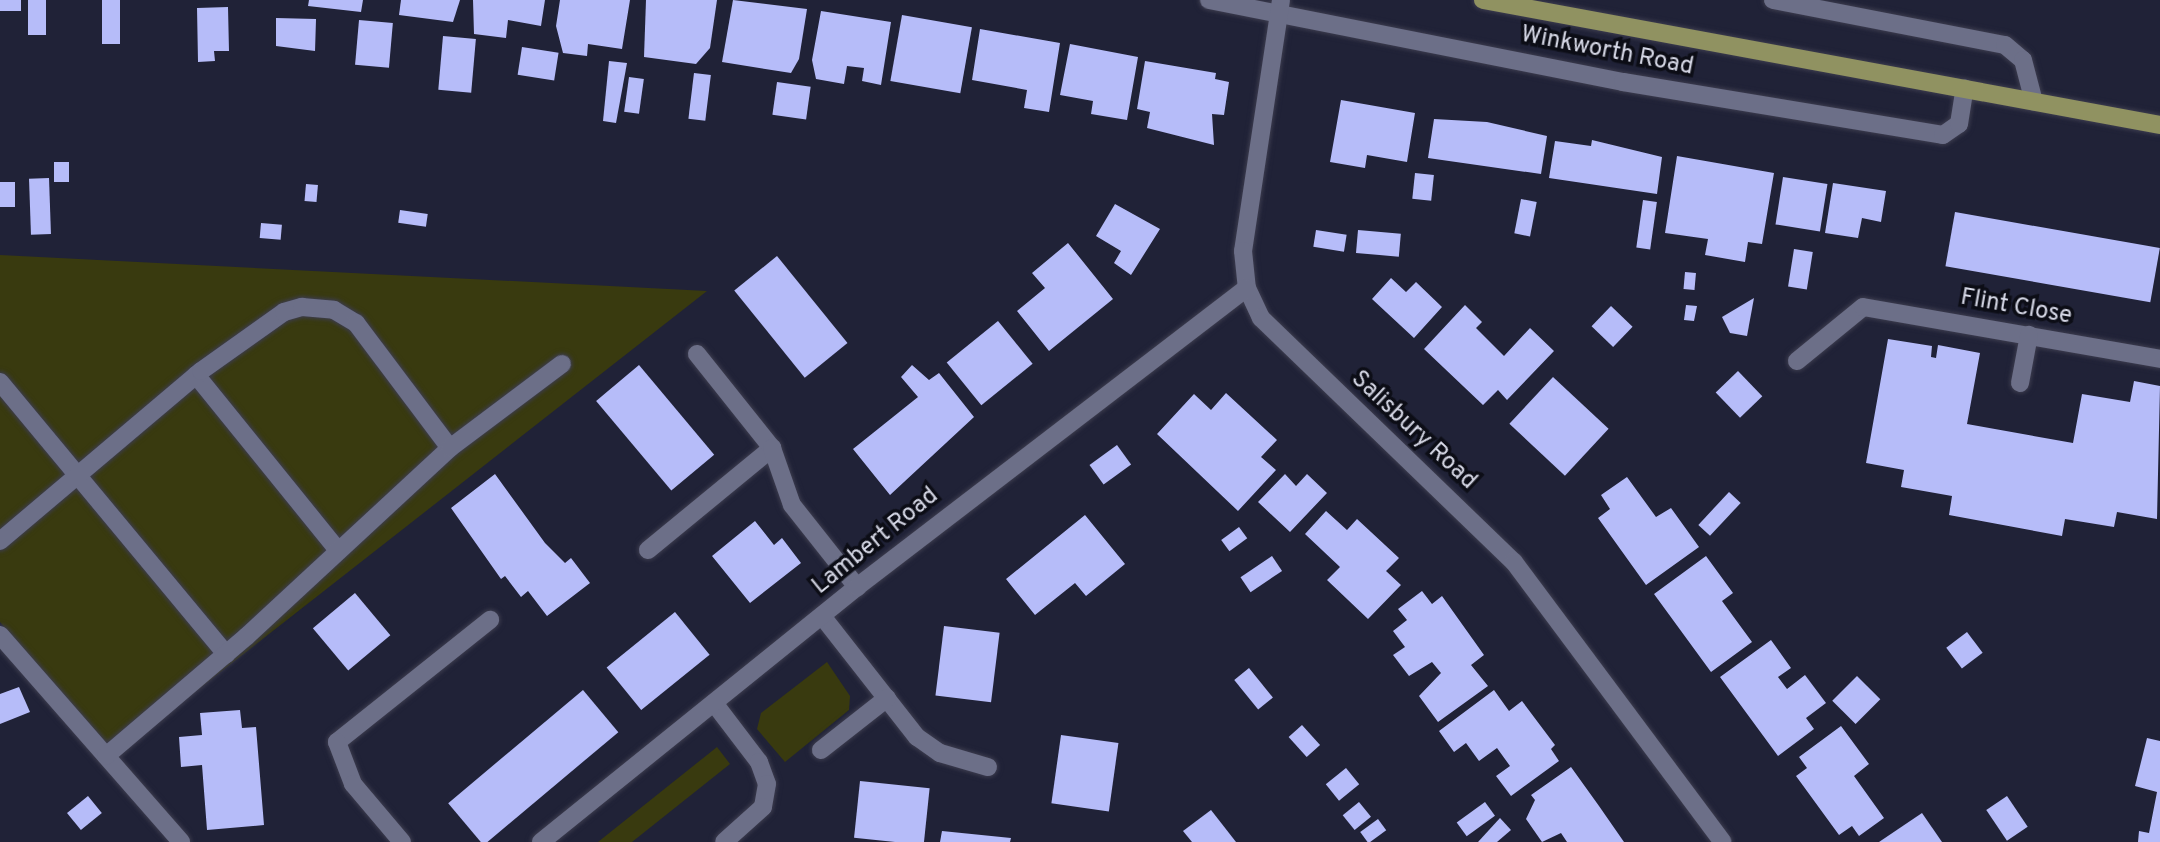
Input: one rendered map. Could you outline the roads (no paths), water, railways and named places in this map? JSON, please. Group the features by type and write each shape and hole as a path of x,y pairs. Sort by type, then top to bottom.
{"main road":[{"name":"Winkworth Road","path":"1483,0 2160,125"}],"street":[{"name":"Winkworth Road","path":"1209,0 1281,6 1623,82 1943,135 1959,124 1965,88"},
{"path":"1773,0 2005,46 2023,60 2034,102"},
{"name":"Salisbury Road","path":"1281,6 1243,251 1247,288 1261,318 1289,348 1514,562 1723,842"},
{"name":"Lambert Road","path":"541,842 857,587 1247,288"},
{"name":"Flint Close","path":"1797,361 1863,307 2160,359"},
{"path":"0,541 82,477 196,375 284,312 334,310 356,323 450,449"},
{"path":"2020,383 2029,335"},
{"path":"697,354 772,448 793,505 857,587"},
{"path":"106,756 226,654 450,449 562,364"},
{"path":"196,375 337,550"},
{"path":"0,382 82,477 226,654"},
{"path":"648,550 772,448"},
{"path":"822,616 917,737 940,753 988,767"},
{"path":"402,842 353,784 337,742 490,620"},
{"path":"0,635 181,842"},
{"path":"821,750 887,698"},
{"path":"714,703 759,762 767,783 763,807 723,842"}]}
